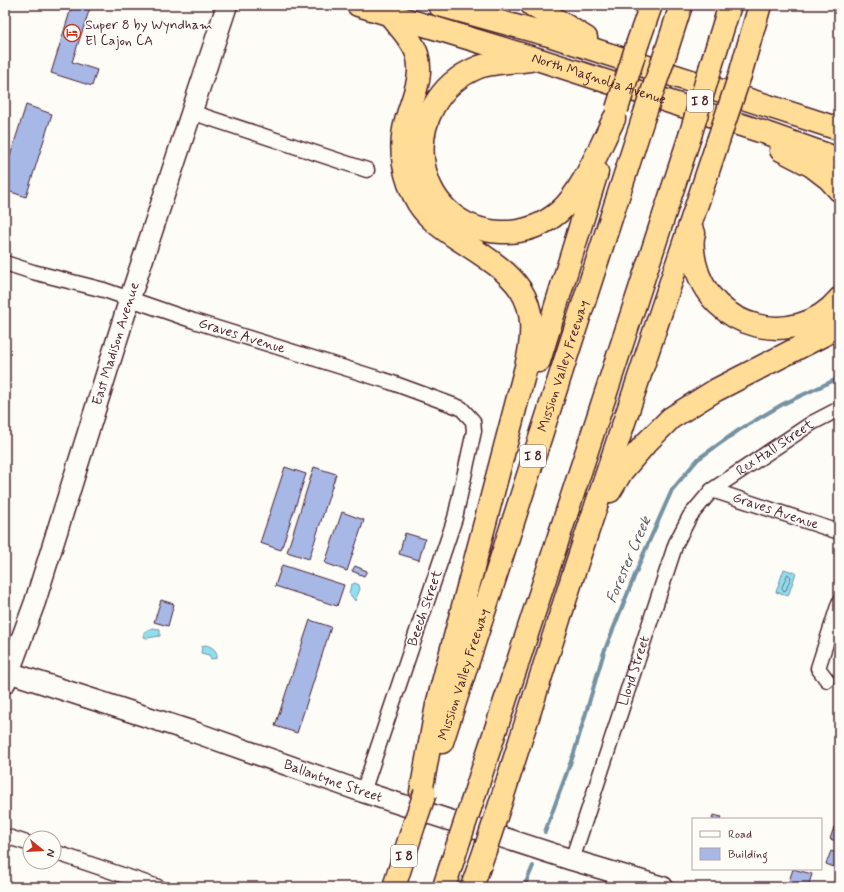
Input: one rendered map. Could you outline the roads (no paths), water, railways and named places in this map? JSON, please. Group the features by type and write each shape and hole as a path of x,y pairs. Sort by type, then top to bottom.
{"highway":[{"name":"North Magnolia Avenue","path":"358,5 537,59 764,132 839,159"},
{"name":"North Magnolia Avenue","path":"439,5 552,36 834,124"},
{"path":"532,5 620,58"},
{"path":"423,793 437,705 456,627 615,114 651,5"},
{"name":"Mission Valley Freeway","path":"394,887 423,793 681,5"},
{"name":"I 8","path":"444,887 690,136 730,5"},
{"path":"472,887 496,817 577,563 740,74 760,5"},
{"path":"747,52 771,5"},
{"path":"389,14 411,43 417,54 419,66 419,81 405,123 403,138 404,168 414,195 428,217 440,228 508,273 518,286 528,304 532,323 532,344 483,536"},
{"path":"537,59 485,65 464,74 447,87 430,111 422,142 422,157 425,171 437,196 456,216 474,226 495,232 520,232 547,220 560,211 571,200 615,114"},
{"path":"764,132 784,152 812,166 830,179 839,190"},
{"path":"707,175 692,237 693,253 698,273 705,289 715,302 728,314 743,322 777,328 802,324 832,308 839,299"},
{"path":"577,563 607,496 622,471 646,443 671,418 716,390 839,327"}],"street":[{"name":"East Madison Avenue","path":"7,675 35,602 130,298 227,5"},
{"path":"191,112 367,170"},
{"name":"Graves Avenue","path":"5,263 130,298 194,321 390,382 461,408 473,421"},
{"name":"Rex Hall Street","path":"712,490 812,424 839,409"},
{"name":"Beech Street","path":"363,792 455,518 474,431 473,421"},
{"name":"Graves Avenue","path":"712,490 839,532"},
{"name":"Lloyd Street","path":"572,860 676,543 690,516 712,490"},
{"path":"826,680 818,668 839,603"},
{"name":"Ballantyne Street","path":"7,675 197,732 363,792 572,860 662,887"},
{"path":"5,836 22,841"},
{"path":"62,855 158,887"}],"water":[{"path":"784,569 796,573 788,596 776,592"},
{"path":"355,583 359,585 360,589 355,601 349,593 351,585"},
{"path":"152,628 160,629 160,636 144,637 144,632"},
{"path":"205,645 214,649 217,653 217,658 211,659 209,655 201,653 202,646"}],"waterway":[{"name":"Forester Creek","path":"545,832 574,753 604,652 643,555 672,490 698,459 739,430 783,404 839,378"},
{"name":"Forester Creek","path":"524,887 533,866"}],"place":[{"name":"Super 8 by Wyndham El Cajon CA","path":"72,33"}]}
